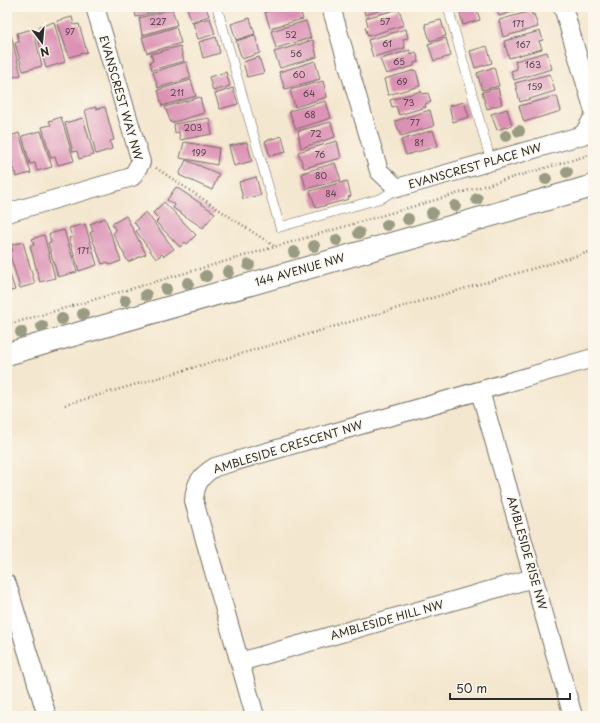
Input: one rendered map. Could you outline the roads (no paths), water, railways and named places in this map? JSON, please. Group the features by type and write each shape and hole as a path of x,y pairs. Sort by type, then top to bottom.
{"main road":[{"name":"144 AVENUE NW","path":"7,354 593,186"}],"street":[{"name":"EVANSCREST WAY NW","path":"7,213 132,177 141,162 95,7"},
{"name":"EVANSCREST PLACE NW","path":"331,7 379,171 397,188 588,135 593,118"},
{"path":"563,7 593,108"},
{"name":"AMBLESIDE CRESCENT NW","path":"255,716 194,502 197,483 202,476 215,467 593,358"},
{"name":"AMBLESIDE RISE NW","path":"480,391 573,716"},
{"name":"AMBLESIDE HILL NW","path":"240,662 533,578"},
{"path":"7,584 47,716"}],"lane":[{"path":"217,7 280,227 382,198 397,188"},
{"path":"448,7 491,162"}]}
